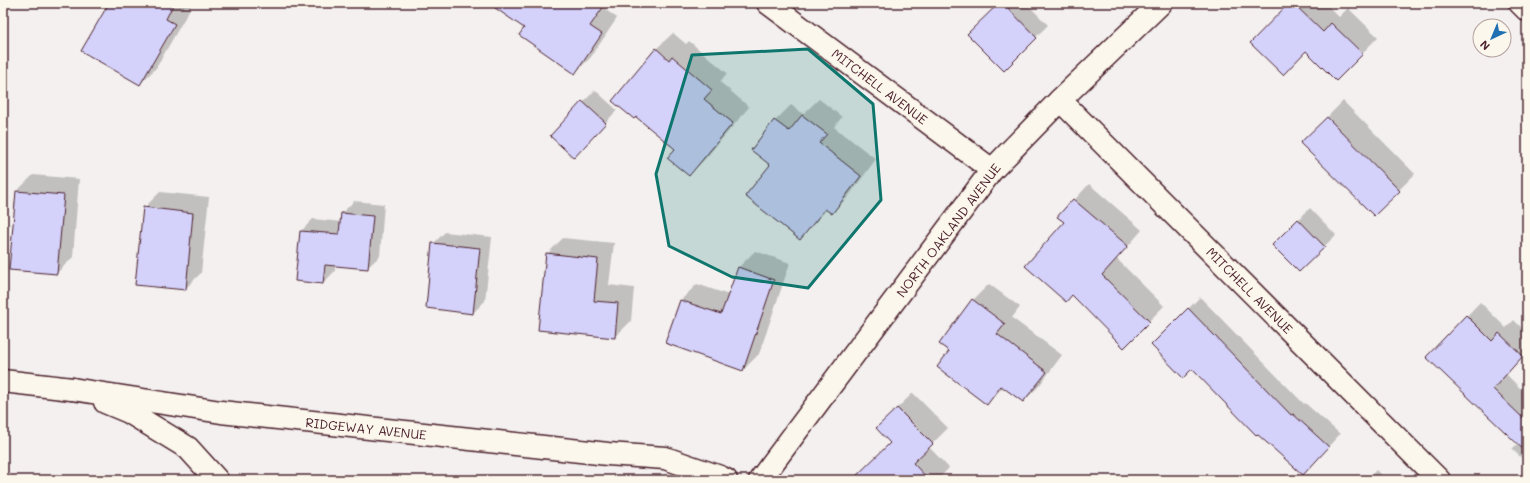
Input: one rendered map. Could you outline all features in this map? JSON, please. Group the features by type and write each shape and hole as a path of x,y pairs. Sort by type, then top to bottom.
{"street":[{"name":"MITCHELL AVENUE","path":"768,3 992,170"},
{"name":"NORTH OAKLAND AVENUE","path":"760,480 992,170 1060,100 1161,3"},
{"path":"1520,3 1527,10"},
{"name":"MITCHELL AVENUE","path":"1060,100 1439,480"},
{"name":"RIDGEWAY AVENUE","path":"3,381 72,389 221,412 600,453 665,458 726,480"},
{"path":"72,389 128,412 188,448 217,480"}],"highlighted area":[{"path":"808,49 873,104 881,200 808,288 732,277 669,246 656,174 692,55"}],"building":[{"path":"109,3 174,3 166,19 175,24 140,85 81,51"},
{"path":"488,3 606,3 590,26 602,34 575,74 519,35 524,28"},
{"path":"999,3 1003,3 1037,38 1004,71 967,34"},
{"path":"1289,3 1293,3 1323,32 1331,23 1363,54 1336,81 1306,51 1283,75 1250,43"},
{"path":"656,48 669,60 672,56 712,90 704,99 733,123 689,176 667,158 675,149 636,117 634,119 612,101"},
{"path":"582,101 606,123 574,158 550,136"},
{"path":"802,115 827,134 819,143 861,176 832,214 825,209 800,240 745,196 770,165 751,150 774,120 789,131"},
{"path":"1327,117 1400,191 1374,216 1300,143"},
{"path":"16,191 64,195 57,274 9,270"},
{"path":"1073,199 1128,246 1102,275 1150,322 1124,348 1072,295 1066,302 1025,266 1064,222 1057,217"},
{"path":"143,207 193,213 186,290 135,285"},
{"path":"341,213 373,216 368,269 325,265 323,284 295,281 300,231 339,234"},
{"path":"1298,219 1325,247 1299,272 1272,245"},
{"path":"432,243 480,248 473,314 426,308"},
{"path":"546,253 598,259 594,301 618,303 615,338 538,330"},
{"path":"738,267 774,280 743,371 665,343 680,300 721,314"},
{"path":"972,299 1005,324 997,334 1047,372 1023,402 1001,386 987,405 937,367 949,351 939,344"},
{"path":"1188,308 1291,415 1293,414 1329,447 1303,475 1257,434 1256,435 1192,369 1183,378 1151,345"},
{"path":"1466,315 1492,341 1499,333 1523,356 1493,389 1527,422 1527,453 1426,357"},
{"path":"897,408 933,444 913,463 929,480 852,480 890,443 876,428"}]}
